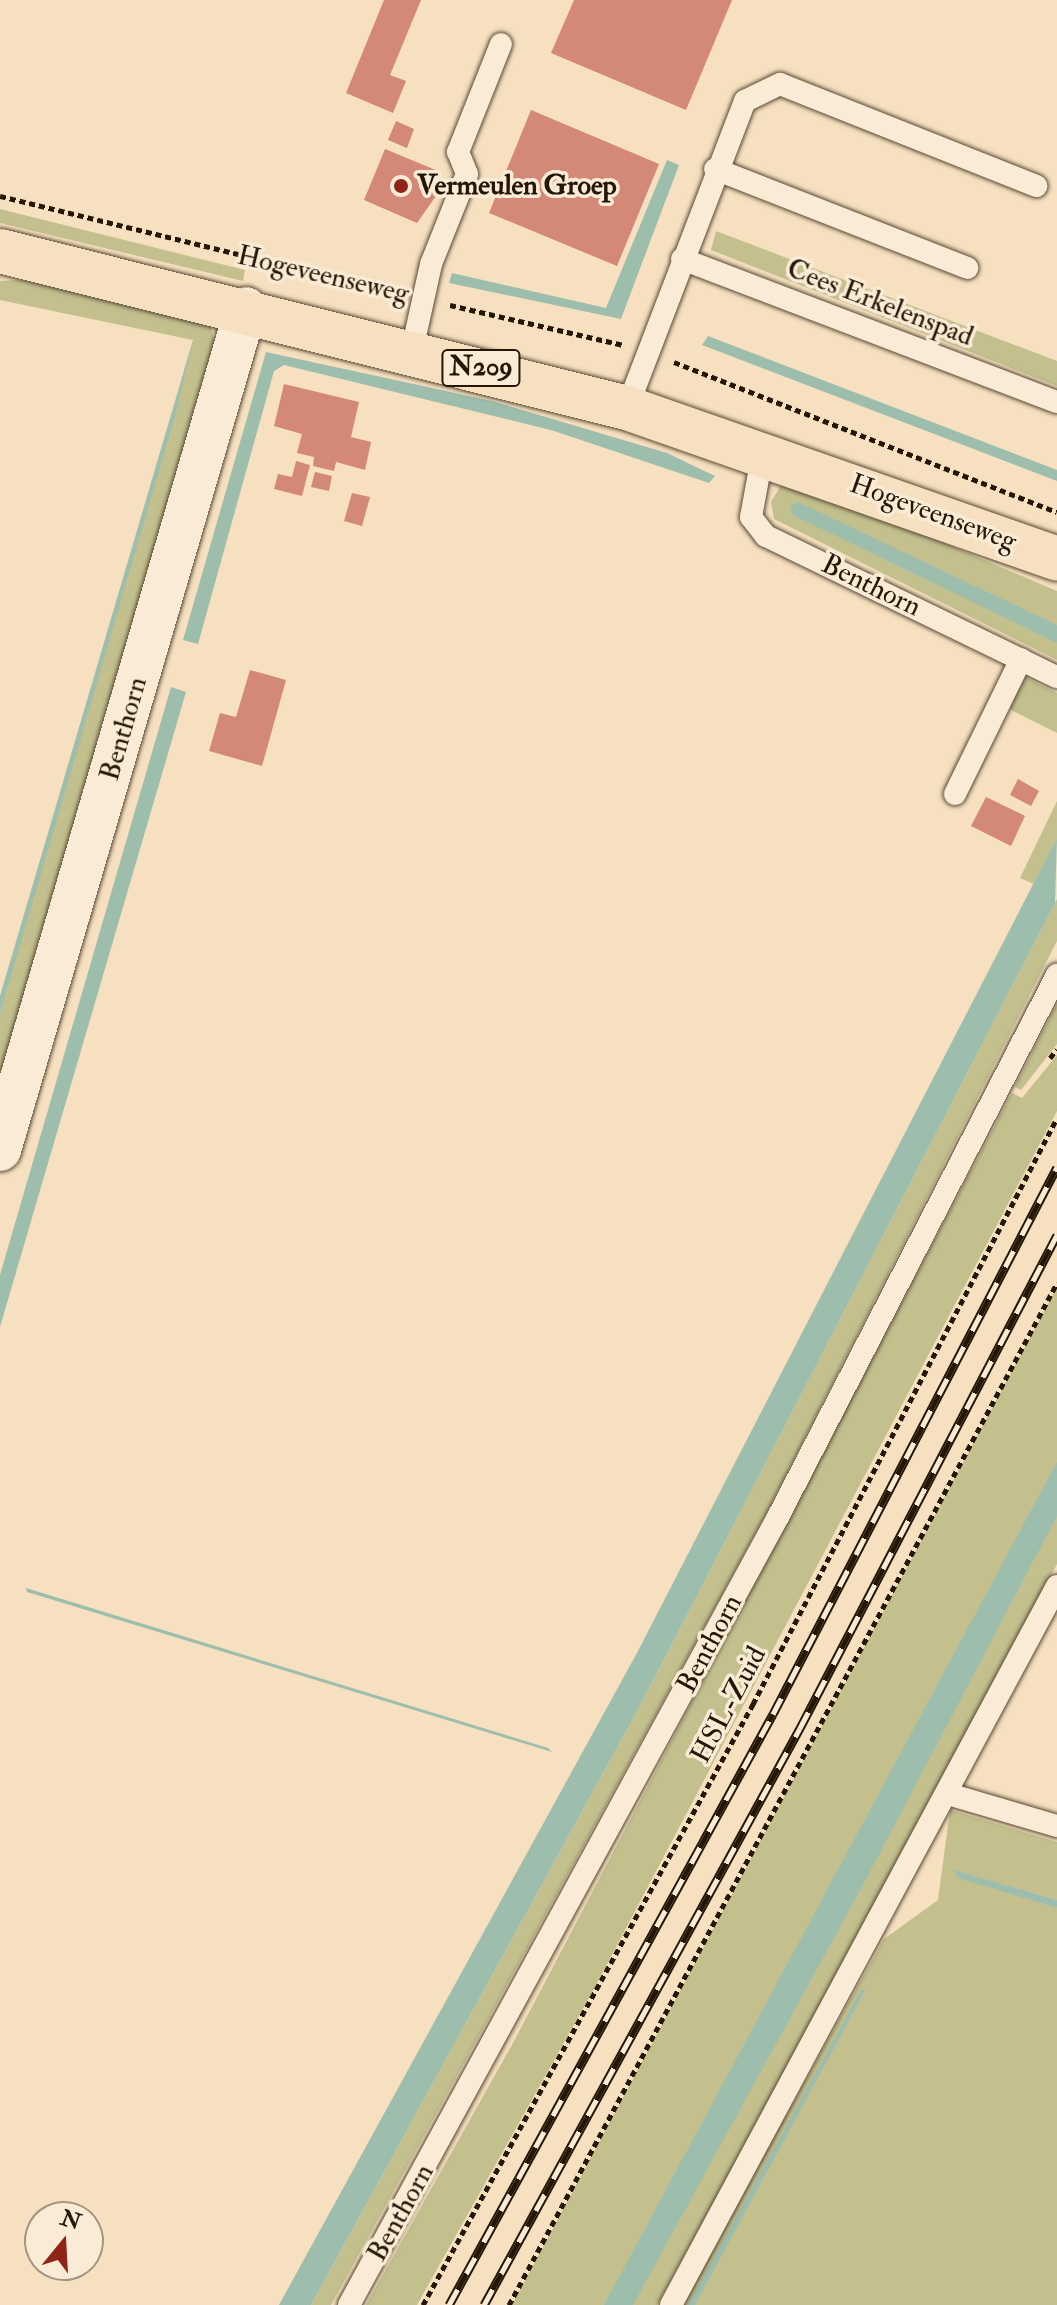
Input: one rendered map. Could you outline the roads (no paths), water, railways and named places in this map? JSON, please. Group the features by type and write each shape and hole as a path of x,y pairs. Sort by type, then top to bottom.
{"main road":[{"name":"Hogeveenseweg","path":"0,251 246,308 627,408 763,452 1057,559"}],"street":[{"name":"Benthorn","path":"0,1150 246,308"}],"lane":[{"path":"412,350 423,299 467,174 458,152 501,44"},
{"path":"627,408 715,169 745,101 780,84 1036,186"},
{"path":"715,169 967,268"},
{"name":"Cees Erkelenspad","path":"682,259 1057,402"},
{"name":"Benthorn","path":"763,452 751,517 766,536 1057,677"},
{"path":"955,794 1021,659"},
{"name":"Benthorn","path":"349,2305 764,1545 1057,975"},
{"path":"671,2305 1057,1586"},
{"path":"948,1794 1057,1826"}],"railway":[{"path":"449,2305 773,1714 1057,1167"},
{"path":"484,2305 800,1728 1057,1235"}],"place":[{"name":"Vermeulen Groep","path":"401,186"}]}
